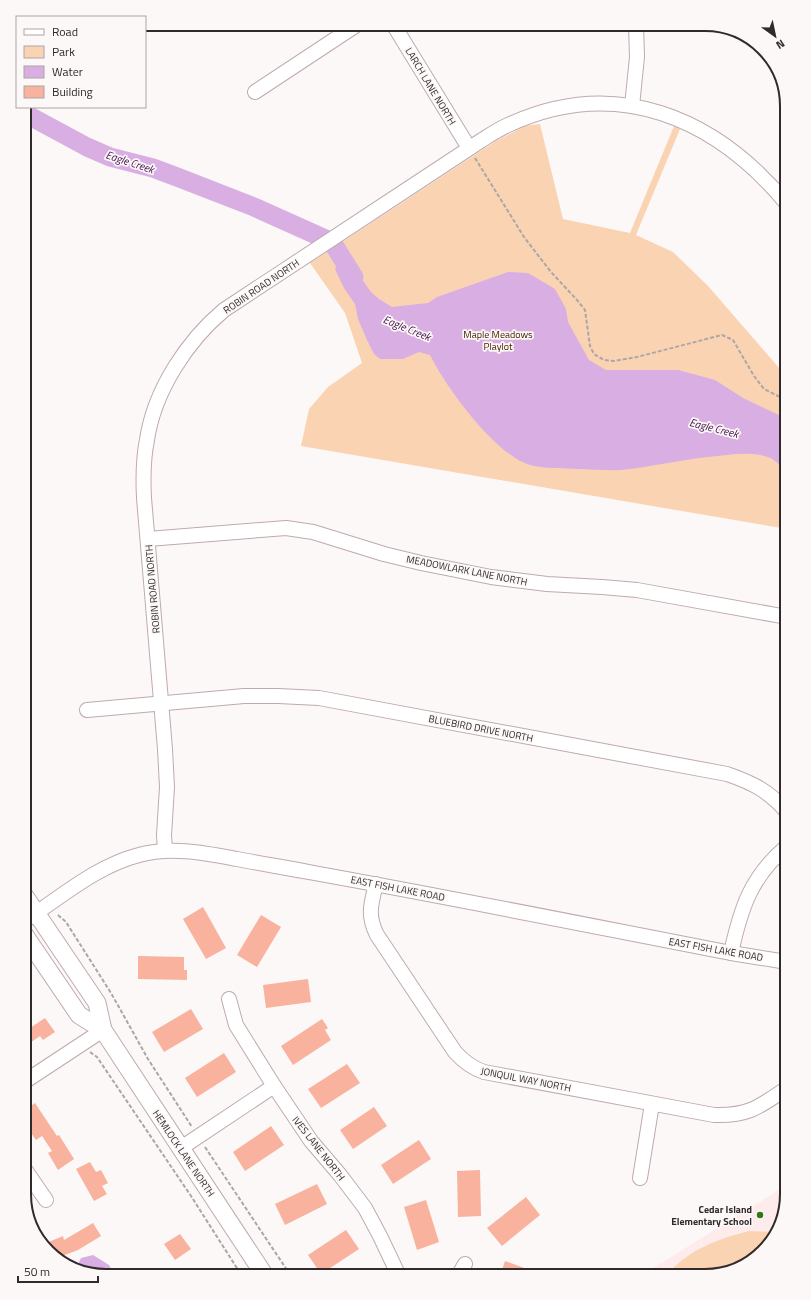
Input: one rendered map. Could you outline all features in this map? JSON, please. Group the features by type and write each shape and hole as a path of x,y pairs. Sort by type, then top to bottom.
{"main road":[{"name":"HEMLOCK LANE NORTH","path":"31,918 97,1003 103,1030 260,1269"},
{"name":"HEMLOCK LANE NORTH","path":"31,944 79,1015 103,1030"}],"street":[{"path":"255,92 347,31"},
{"name":"LARCH LANE NORTH","path":"397,31 469,148"},
{"path":"632,106 637,57 636,31"},
{"name":"ROBIN ROAD NORTH","path":"165,850 164,836 167,787 162,704 144,498 143,468 147,438 154,410 166,384 180,358 211,321 224,310 469,148 507,125 534,114 564,106 594,104 632,106 655,110 684,121 710,136 745,162 780,197"},
{"name":"MEADOWLARK LANE NORTH","path":"148,539 286,528 313,532 384,554 421,563 491,577 541,583 637,590 780,616"},
{"name":"BLUEBIRD DRIVE NORTH","path":"87,710 244,696 319,698 727,774 747,781 764,790 773,796 780,804"},
{"name":"EAST FISH LAKE ROAD","path":"31,916 93,875 115,863 138,855 165,850 179,850 376,884 731,953 780,961"},
{"path":"731,953 742,911 752,888 766,867 780,853"},
{"name":"JONQUIL WAY NORTH","path":"376,884 370,909 370,918 373,927 451,1046 464,1061 474,1068 484,1072 714,1115 730,1116 746,1113 780,1093"},
{"name":"IVES LANE NORTH","path":"229,999 236,1025 274,1086 311,1141 340,1175 365,1208 396,1269"},
{"path":"31,1077 103,1030"},
{"path":"181,1148 274,1086"},
{"path":"640,1178 652,1104"},
{"path":"31,1178 46,1200"},
{"path":"462,1269 465,1264"}],"path":[{"path":"469,148 524,237 551,272 585,310 590,346 594,354 604,360 614,361 722,336 733,340 754,376 764,389 780,396"},
{"path":"58,915 66,922 111,993 148,1059 192,1127"},
{"path":"85,1042 90,1052 97,1057 191,1196 238,1269"},
{"path":"203,1145 286,1269"}],"shaded area":[{"name":"Cedar Island Elementary School","path":"780,1189 777,1213 770,1232 765,1240 751,1254 729,1265 715,1268 651,1269"}],"green space":[{"name":"Maple Meadows Playlot","path":"540,124 563,219 630,233 674,126 680,129 636,235 673,252 708,286 780,369 780,528 301,446 309,409 328,387 362,363 345,313 310,263 496,141 525,126"},
{"path":"749,1231 770,1232 765,1240 751,1254 729,1265 705,1269 672,1269 693,1252 726,1238"}],"water":[{"path":"341,256 353,261 361,278 371,292 392,307 428,303 437,297 508,272 528,273 555,289 566,309 568,322 589,360 606,370 678,370 715,380 743,398 780,416 780,466 771,458 753,454 708,457 632,469 616,470 554,468 530,465 517,459 487,434 459,401 430,355 419,352 403,359 380,359 374,354 358,319 355,304 344,288 335,269"},
{"path":"93,1255 109,1265 111,1269 91,1268 82,1265 78,1263 81,1258"}],"building":[{"path":"203,907 226,948 206,959 183,919"},
{"path":"261,915 281,927 257,967 237,955"},
{"path":"138,956 184,957 184,970 187,970 187,980 138,979"},
{"path":"308,979 311,1002 266,1008 263,985"},
{"path":"191,1009 203,1029 164,1052 152,1032"},
{"path":"45,1018 55,1032 43,1040 40,1036 31,1042 31,1027"},
{"path":"322,1019 328,1028 325,1030 331,1040 293,1065 281,1046"},
{"path":"224,1053 236,1072 197,1097 185,1078"},
{"path":"347,1064 360,1083 321,1108 308,1089"},
{"path":"35,1103 57,1136 59,1135 74,1159 58,1170 48,1153 52,1151 42,1136 36,1140 31,1133 31,1106"},
{"path":"374,1107 387,1126 353,1149 340,1130"},
{"path":"271,1126 284,1145 245,1171 233,1152"},
{"path":"419,1140 431,1159 393,1184 381,1165"},
{"path":"90,1162 96,1172 101,1170 108,1183 102,1186 107,1194 94,1201 76,1169"},
{"path":"480,1170 481,1216 458,1217 457,1171"},
{"path":"317,1184 327,1204 285,1225 275,1204"},
{"path":"526,1197 540,1215 502,1246 487,1228"},
{"path":"426,1200 439,1242 417,1250 404,1207"},
{"path":"93,1223 101,1236 78,1250 63,1256 49,1242 63,1236 64,1240"},
{"path":"346,1230 359,1249 329,1269 318,1269 308,1255"},
{"path":"180,1234 191,1249 175,1260 164,1244"},
{"path":"505,1261 527,1269 502,1269"}],"waterway":[{"name":"Eagle Creek","path":"31,117 87,147 110,157 153,168 177,177 254,207 332,242 354,277"}],"place":[{"name":"Cedar Island Elementary School","path":"760,1215"}]}
